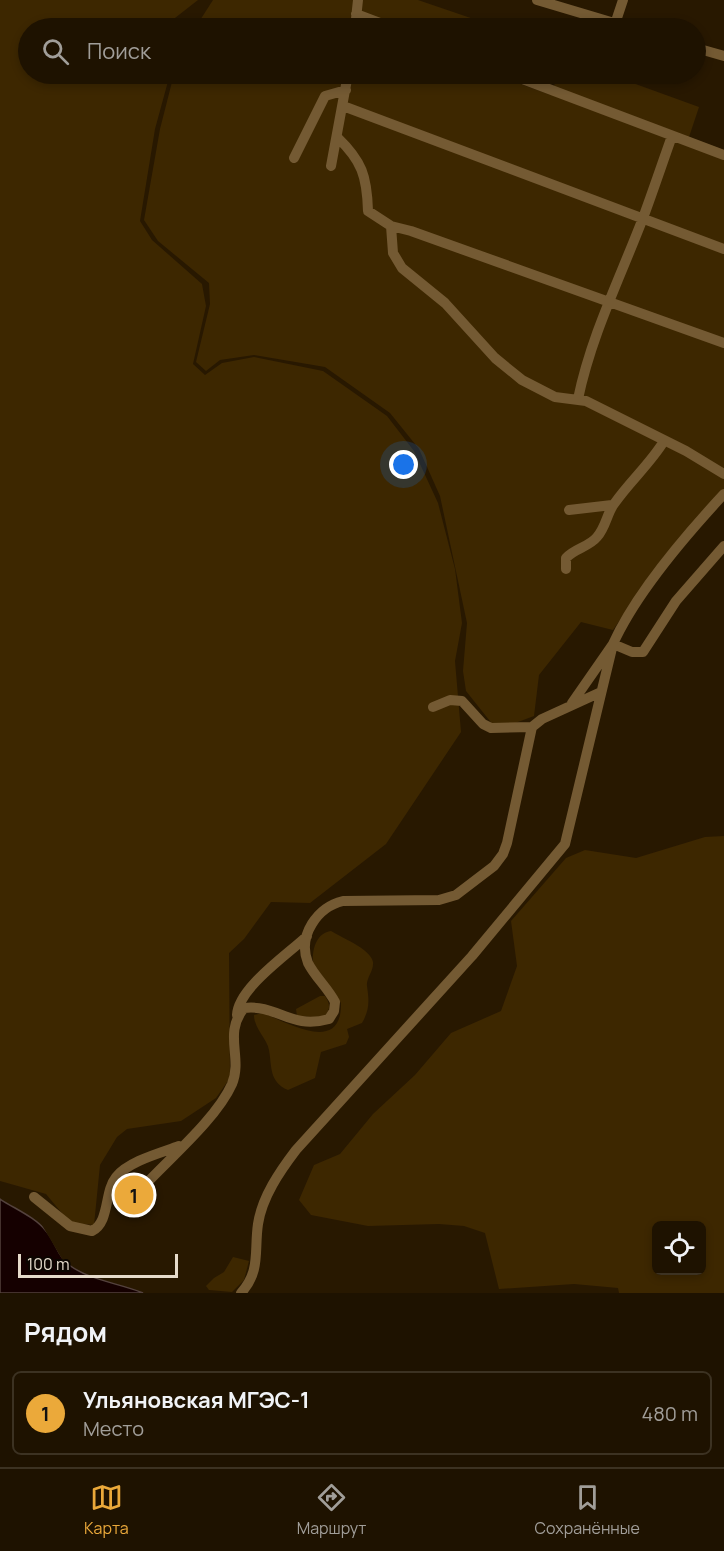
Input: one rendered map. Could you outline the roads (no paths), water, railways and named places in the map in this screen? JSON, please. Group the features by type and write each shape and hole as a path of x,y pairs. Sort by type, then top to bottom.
{"street":[{"path":"356,18 358,0"},
{"path":"537,0 596,18"},
{"path":"617,18 623,0"},
{"path":"356,14 367,18"},
{"path":"706,51 724,56"},
{"path":"331,166 347,84"},
{"path":"536,84 724,155"},
{"path":"294,158 325,96 346,90"},
{"path":"343,106 724,249"},
{"path":"578,399 582,376 608,302 643,218 672,136"},
{"path":"337,137 355,154 368,183 368,211 391,226 411,231 724,343"},
{"path":"391,226 393,253 402,268 445,303 495,358 539,391 555,397 578,399 664,441 724,474"},
{"path":"566,569 566,558 572,551 597,538 608,521 612,505 650,463 664,441"},
{"path":"570,704 613,645 636,601 724,494"},
{"path":"569,510 612,505"},
{"path":"613,645 632,652 643,652 676,600 724,546"},
{"path":"241,1293 255,1272 260,1218 279,1172 296,1150 472,956 565,844 613,645"},
{"path":"433,707 450,700 462,700 483,724 491,728 532,727 570,704 601,692"},
{"path":"144,1186 222,1102 235,1070 233,1025 244,1008 263,1007 302,1023 329,1019 334,1011 335,1002 309,965 306,957 307,936 316,916 328,904 343,901 440,900 456,896 494,866 503,854 507,843 532,727"},
{"path":"237,1016 238,1006 250,989 307,936"},
{"path":"34,1197 70,1226 92,1231 98,1229 116,1177 124,1170 182,1145"}],"place":[{"name":"Ульяновская МГЭС-1","path":"134,1195"}]}
